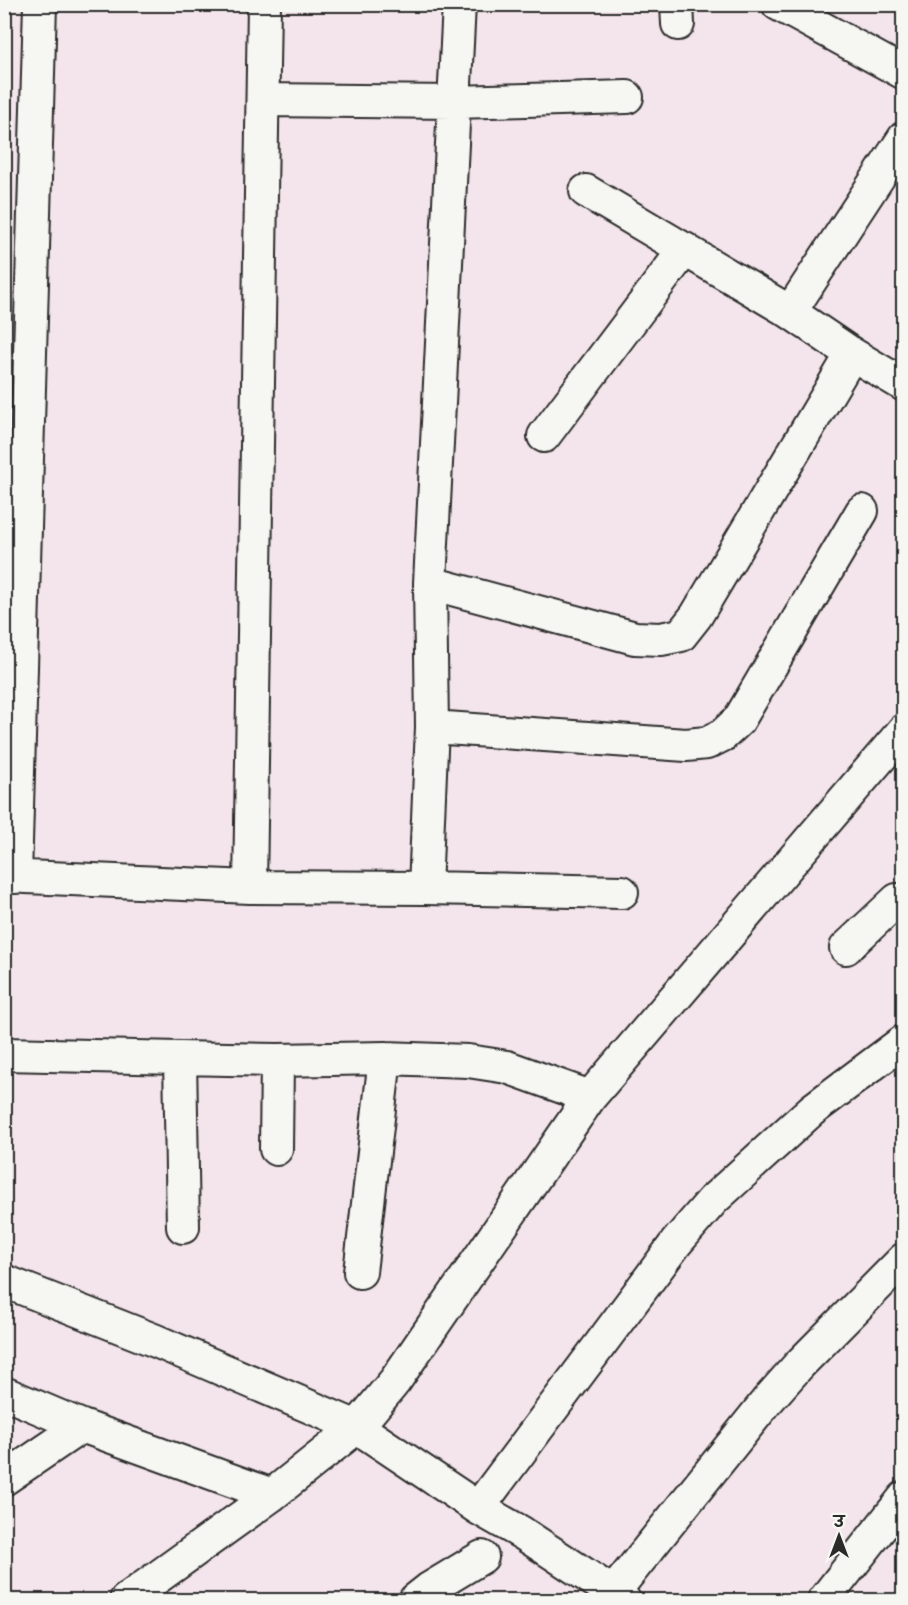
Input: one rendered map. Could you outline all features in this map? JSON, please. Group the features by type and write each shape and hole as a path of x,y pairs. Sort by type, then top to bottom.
{"street":[{"path":"40,4 10,876 250,887 622,892"},
{"path":"250,887 264,4"},
{"path":"425,888 432,727 430,583 459,4"},
{"path":"778,4 903,74"},
{"path":"263,100 454,102 627,97"},
{"path":"790,312 894,171 903,138"},
{"path":"586,191 790,312 903,385"},
{"path":"544,436 685,249"},
{"path":"430,583 635,638 661,639 681,635 696,616 852,354"},
{"path":"432,727 686,745 707,743 723,735 739,720 862,512"},
{"path":"126,1600 272,1495 357,1427 395,1381 590,1097 903,730"},
{"path":"846,948 897,900 903,900"},
{"path":"478,1508 676,1243 713,1200 812,1110 903,1041"},
{"path":"4,1054 277,1060 385,1058 468,1061 507,1067 590,1097"},
{"path":"180,1058 183,1227"},
{"path":"360,1272 385,1058"},
{"path":"276,1149 277,1060"},
{"path":"4,1281 156,1341 357,1427 478,1508 522,1533 619,1597 767,1401 798,1365 903,1259"},
{"path":"4,1392 82,1426 272,1495"},
{"path":"4,1479 82,1426"},
{"path":"824,1600 903,1498"},
{"path":"427,1597 482,1557"}]}
